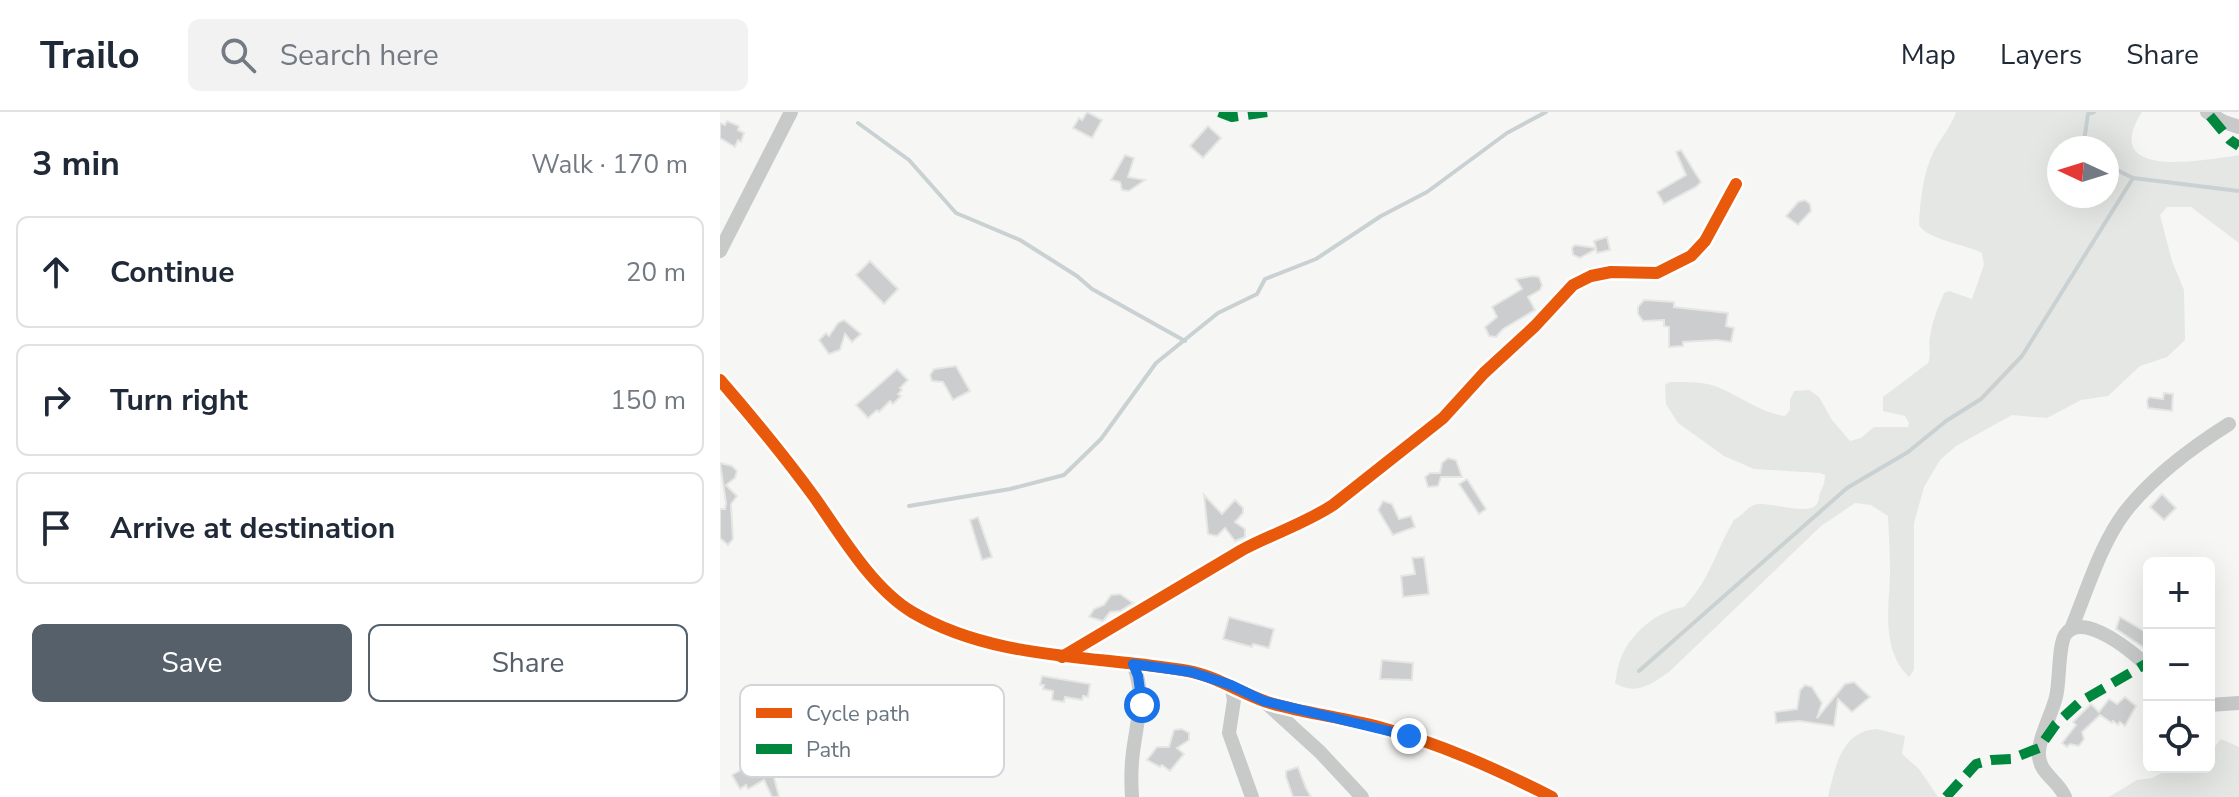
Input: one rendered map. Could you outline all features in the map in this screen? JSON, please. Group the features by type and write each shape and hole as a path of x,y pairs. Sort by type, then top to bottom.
{"street":[{"path":"720,251 791,112"},
{"path":"2207,112 2239,127"},
{"path":"1062,657 1242,550 1267,536 1315,517 1333,505 1443,418 1573,285 1591,276 1611,272 1657,273 1691,256 1705,241 1736,184"},
{"path":"720,380 761,426 865,566 910,611 980,639 1062,657 1191,672 1231,685 1264,701 1377,726 1449,748 1552,797"},
{"path":"2065,797 2041,767 2038,758 2060,680 2063,641 2125,512 2182,456 2229,424"},
{"path":"2071,629 2084,628 2104,634 2143,663"},
{"path":"1132,797 1132,761 1142,705 1133,664"},
{"path":"1231,685 1234,700 1229,733 1252,797"},
{"path":"1264,701 1320,752 1362,797"},
{"path":"2215,705 2239,703"}],"shaded area":[{"path":"1956,112 2142,112 2132,134 2134,149 2144,157 2182,162 2239,155 2239,243 2191,207 2167,207 2160,215 2172,261 2184,290 2185,340 2167,357 2140,366 2108,396 2081,400 2047,418 2012,415 1956,446 1940,460 1924,487 1914,523 1914,670 1909,677 1900,666 1890,642 1888,516 1871,505 1855,503 1821,526 1669,672 1650,684 1636,688 1615,683 1620,661 1631,640 1655,618 1684,607 1707,575 1734,520 1756,504 1812,508 1818,502 1825,480 1825,475 1820,473 1754,469 1724,456 1678,423 1666,404 1665,385 1669,382 1708,384 1768,412 1785,416 1790,410 1794,391 1809,390 1819,397 1832,420 1850,441 1861,438 1874,427 1908,427 1905,416 1883,411 1883,397 1928,363 1932,325 1944,293 1949,291 1972,299 1984,265 1982,253 1938,238 1919,225 1921,197 1934,151"},
{"path":"1877,729 1905,736 1902,754 1919,769 1938,797 1828,797 1837,763 1848,744 1855,736"},
{"path":"2221,739 2239,747 2239,797 2109,797 2137,780 2162,773 2215,773 2215,746"}],"building":[{"path":"1087,112 1102,120 1092,138 1073,128"},
{"path":"727,121 739,126 738,130 744,133 735,147 720,138 720,123 725,125"},
{"path":"1208,126 1221,138 1203,158 1190,146"},
{"path":"1681,150 1701,182 1664,204 1657,192 1686,175 1676,152"},
{"path":"1125,155 1134,158 1128,177 1145,180 1129,191 1122,190 1120,182 1111,180"},
{"path":"1805,200 1810,204 1811,211 1798,225 1786,216 1798,202"},
{"path":"1607,237 1610,250 1597,253 1596,249 1580,258 1573,255 1575,245 1596,248 1594,241"},
{"path":"870,261 898,289 884,304 856,275"},
{"path":"1539,277 1542,285 1540,290 1528,297 1535,310 1503,329 1496,337 1489,336 1485,327 1497,317 1492,307 1522,289 1516,279"},
{"path":"1644,300 1674,302 1674,307 1728,313 1726,326 1734,328 1731,342 1683,342 1683,346 1669,347 1669,327 1664,326 1664,320 1643,321 1638,314 1638,307"},
{"path":"844,320 861,334 852,342 845,334 840,350 829,354 819,340 826,333 829,336"},
{"path":"956,366 970,391 953,400 943,382 932,381 930,375 934,369"},
{"path":"897,369 908,380 900,388 902,390 898,394 901,396 868,418 856,405"},
{"path":"2164,393 2173,394 2172,411 2148,408 2149,397 2163,399"},
{"path":"1448,458 1456,460 1462,477 1441,477 1438,486 1428,487 1425,477 1430,473 1440,473 1442,463"},
{"path":"720,463 737,471 735,478 726,485 737,496 731,504 733,539 728,545 720,538 720,509 725,509 726,503"},
{"path":"1467,479 1486,509 1479,514 1459,484"},
{"path":"2162,494 2176,508 2164,520 2150,507"},
{"path":"1204,495 1222,514 1235,500 1243,508 1243,513 1235,522 1245,529 1245,537 1235,541 1225,528 1217,536 1208,534"},
{"path":"1383,501 1392,504 1399,519 1411,516 1415,527 1393,535 1378,510"},
{"path":"978,517 992,557 982,560 970,520"},
{"path":"1424,557 1429,594 1403,597 1401,576 1415,574 1412,558"},
{"path":"1120,594 1133,603 1120,611 1110,612 1103,621 1089,617 1111,595"},
{"path":"1229,617 1274,629 1269,648 1223,639"},
{"path":"2120,617 2143,630 2143,647 2116,629"},
{"path":"1382,660 1413,663 1412,680 1380,679"},
{"path":"1042,676 1090,684 1088,697 1083,696 1082,700 1065,697 1064,702 1052,700 1053,691 1040,685"},
{"path":"1854,682 1870,697 1852,712 1838,699 1834,726 1800,721 1776,723 1775,712 1797,709 1800,690 1805,685 1812,687 1822,703 1817,718 1845,684"},
{"path":"2125,697 2136,706 2125,726 2120,722 2118,725 2112,723 2100,715 2082,732 2084,739 2079,746 2070,744 2067,747 2062,743 2076,725 2073,722 2091,704 2099,712 2109,699 2117,704"},
{"path":"1182,729 1189,733 1189,740 1177,748 1184,754 1170,771 1147,760 1157,747 1169,747 1174,730"},
{"path":"1298,767 1311,797 1293,797 1286,771"},
{"path":"740,770 740,777 774,777 779,797 772,797 764,780 748,789 746,785 740,789 732,775"}],"waterway":[{"path":"909,506 1010,489 1064,475 1101,439 1156,363 1218,313 1257,294 1265,279 1316,259 1381,216 1427,192 1507,133 1546,112"},
{"path":"2085,136 2088,114 2094,112"},
{"path":"858,123 909,160 956,213 1020,240 1092,289 1185,341"},
{"path":"2119,171 2133,178 2239,191"},
{"path":"1639,671 1847,488 1908,452 1946,421 1981,399 2022,356 2133,178"}],"marked path":[{"path":"1219,112 1232,117 1267,112"},
{"path":"2210,116 2239,146"},
{"path":"1946,797 1976,764 2011,759 2039,748 2056,724 2080,702 2143,665"}],"cycle path":[{"path":"1062,657 1242,550 1333,505 1443,418 1573,285 1591,276 1611,272 1657,273 1691,256 1705,241 1736,184"},
{"path":"720,380 792,468 871,575 897,602 912,612 977,640 1012,648 1198,673 1267,702 1424,741 1552,797"}],"route":[{"path":"1142,705 1133,664 1191,672 1231,685 1264,701 1409,736"}]}
